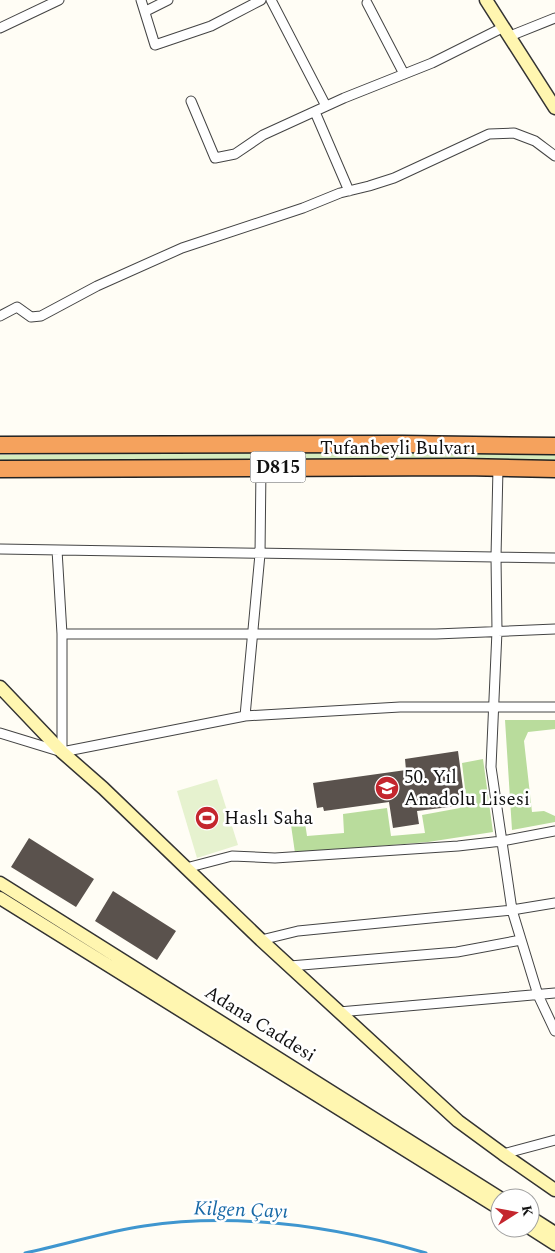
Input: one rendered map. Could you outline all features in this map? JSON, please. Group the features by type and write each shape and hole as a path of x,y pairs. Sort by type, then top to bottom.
{"highway":[{"name":"Tufanbeyli Bulvarı","path":"0,444 555,446"},
{"name":"Tufanbeyli Bulvarı","path":"0,469 261,467 555,469"}],"main road":[{"path":"486,0 554,103"},
{"path":"0,687 62,752 103,788 261,940 458,1121 555,1190"},
{"name":"Adana Caddesi","path":"0,883 490,1192"},
{"path":"0,898 490,1203"},
{"path":"540,1223 555,1233"},
{"path":"540,1234 555,1244"}],"street":[{"path":"0,28 59,0"},
{"path":"141,0 156,45 211,26 261,0"},
{"path":"146,11 168,0"},
{"path":"271,0 326,106"},
{"path":"367,3 404,74"},
{"path":"191,101 215,158 235,154 263,135 326,106 507,32 555,18"},
{"path":"315,112 349,191"},
{"path":"0,316 17,307 31,317 42,316 97,286 174,252 303,208 340,193 394,178 489,134 514,133 535,141 555,156"},
{"path":"246,716 260,554 261,467"},
{"path":"498,468 497,631 491,766 512,910 538,995 555,1031"},
{"path":"0,549 555,558"},
{"path":"57,550 62,634 62,752"},
{"path":"62,634 436,634 555,629"},
{"path":"0,733 62,752 246,716 400,707 555,707"},
{"path":"186,868 232,856 276,858 458,846 502,841 555,831"},
{"path":"261,940 298,931 512,910 555,903"},
{"path":"290,966 457,952 521,940"},
{"path":"339,1012 555,993"},
{"path":"503,1154 555,1140"}],"green space":[{"path":"342,452 555,454 555,461 343,459 0,461 0,455"},
{"path":"505,720 555,720 555,729 528,732 524,741 532,812 544,811 555,816 555,822 512,830"},
{"path":"483,759 493,832 428,842 295,853 290,818 304,816 307,836 344,833 343,814 387,808 391,836 425,833 422,815 460,808 459,799 466,797 462,763"},
{"name":"Haslı Saha","path":"217,779 238,845 197,858 177,791"}],"building":[{"path":"458,751 464,796 456,797 457,806 417,811 419,824 393,828 389,802 324,811 323,807 317,808 313,783 406,770 405,759"},
{"path":"29,838 94,879 76,907 11,867"},
{"path":"113,891 176,931 157,960 95,921"}],"waterway":[{"name":"Kilgen Çayı","path":"25,1253 144,1226 215,1221 251,1221 321,1229 356,1235 426,1253"}],"place":[{"name":"50. Yıl Anadolu Lisesi","path":"387,788"},
{"name":"Haslı Saha","path":"207,818"}]}
